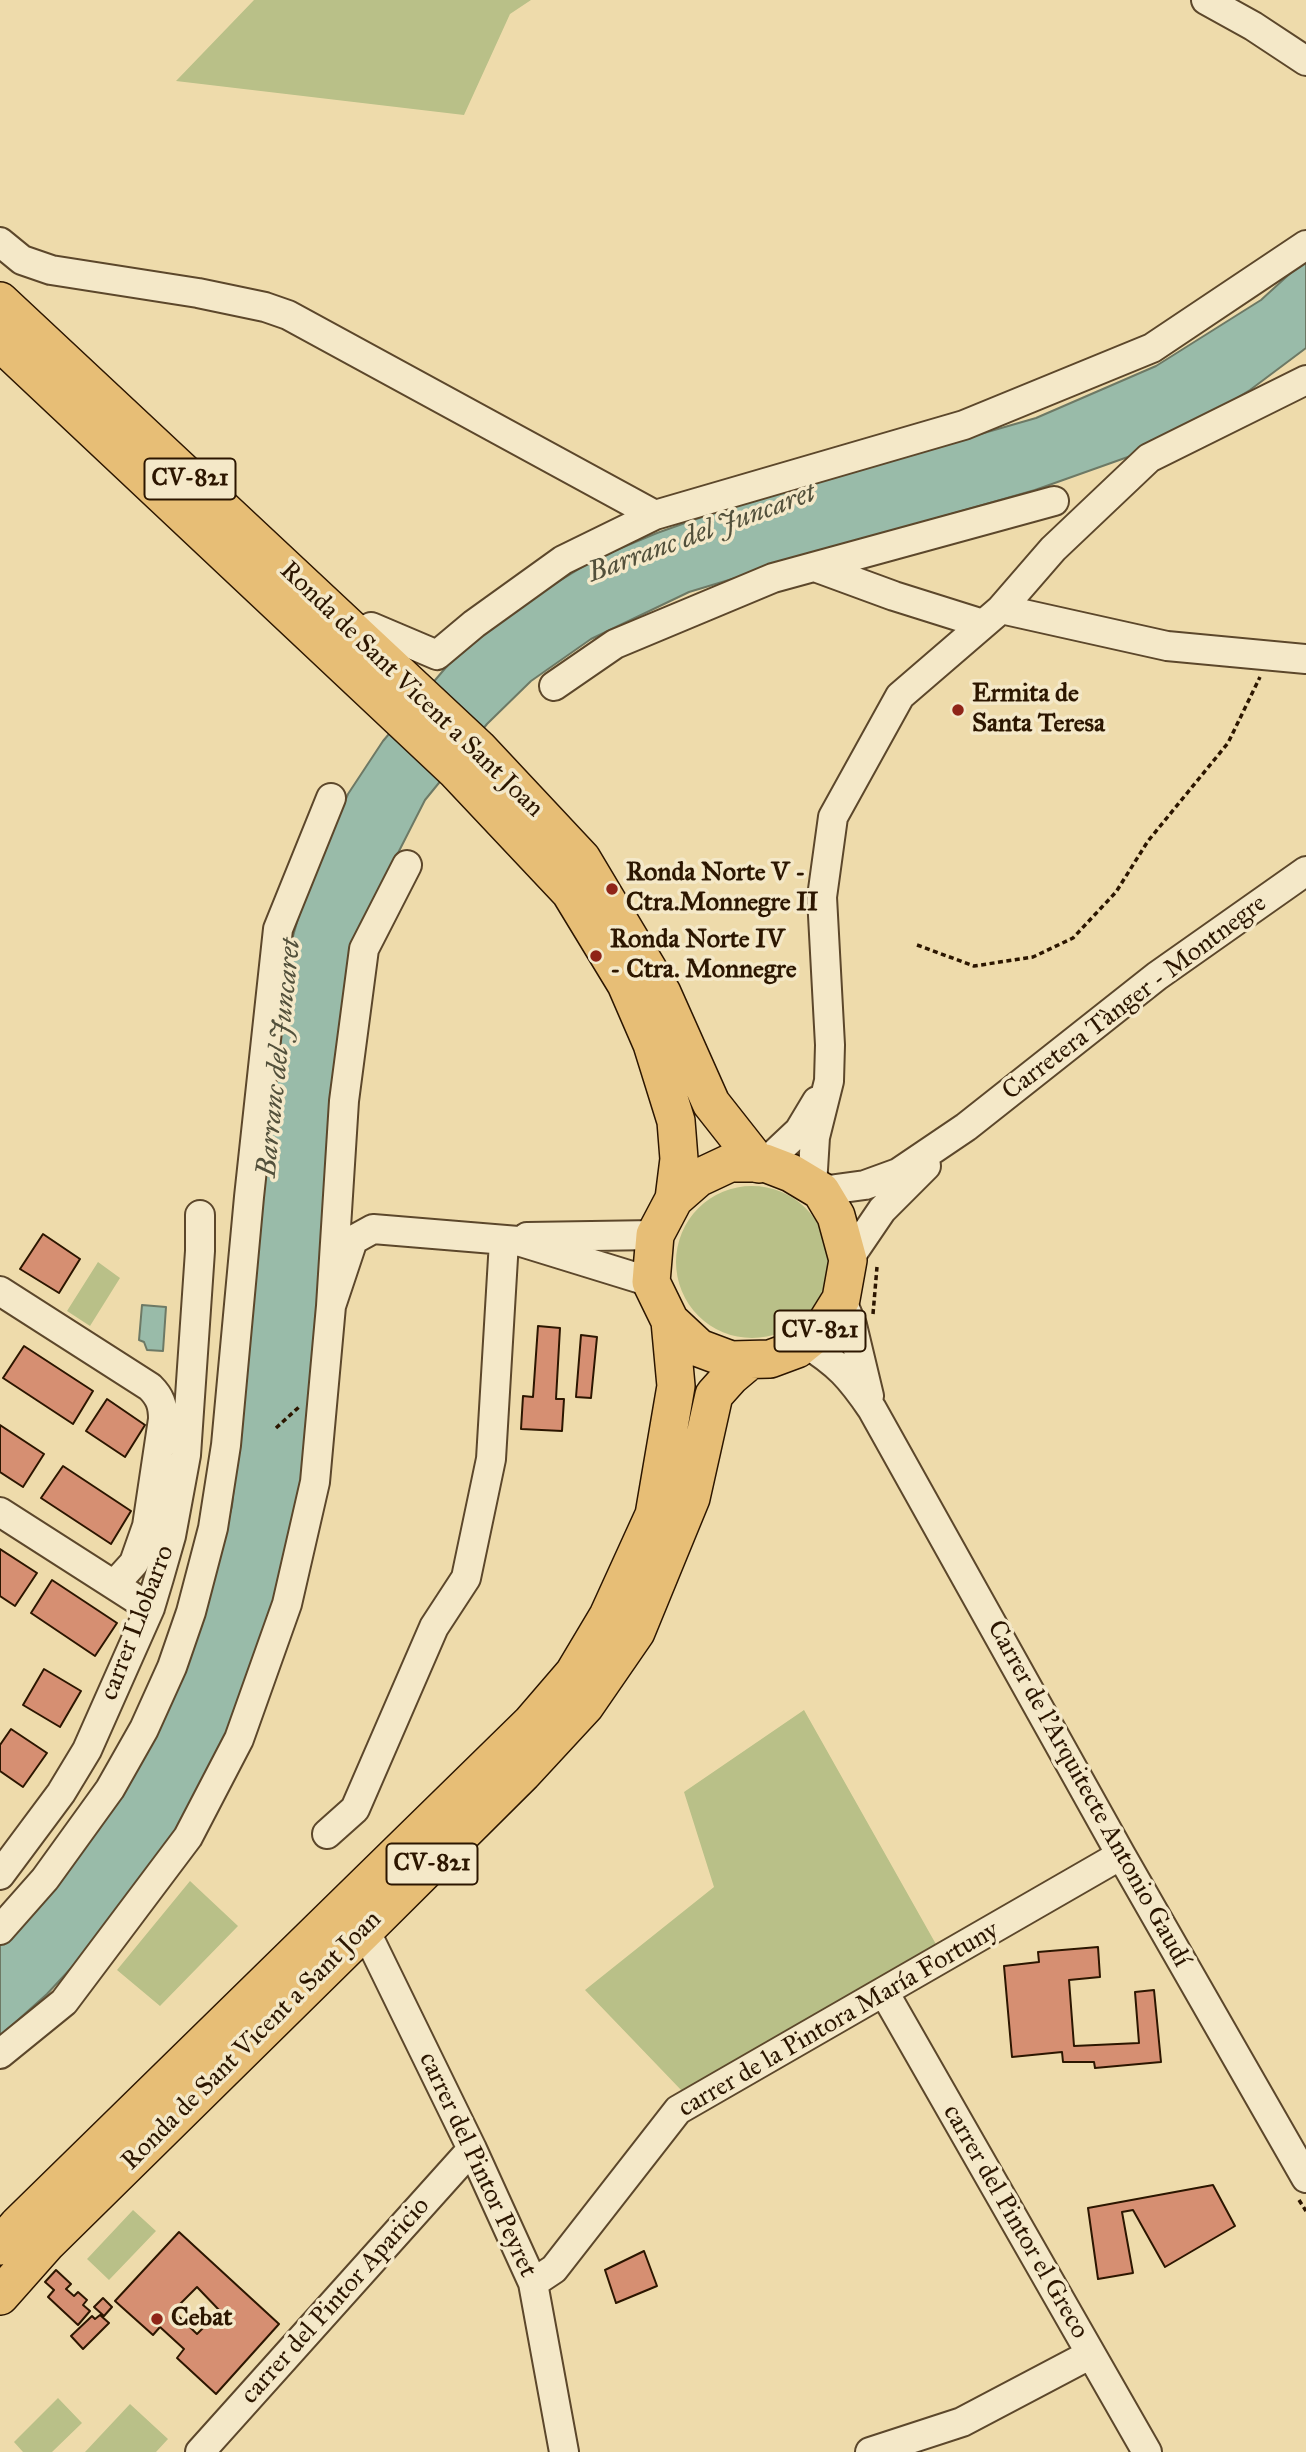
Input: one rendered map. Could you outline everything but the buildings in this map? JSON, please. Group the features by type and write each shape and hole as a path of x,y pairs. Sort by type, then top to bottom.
{"main road":[{"name":"Ronda de Sant Vicent a Sant Joan","path":"0,301 376,642 570,892 626,985 652,1044 676,1121 679,1159 674,1199 655,1235 651,1282 670,1321 676,1386 654,1515 608,1616 574,1673 522,1732 18,2225 0,2246"},
{"name":"Ronda de Sant Vicent a Sant Joan","path":"0,342 377,697 467,759 582,859 662,993 711,1102 762,1164"},
{"name":"Ronda de Sant Vicent a Sant Joan","path":"674,1199 698,1178 730,1163 762,1164 791,1173 816,1189"},
{"name":"CV-821","path":"670,1321 699,1348 731,1360 770,1360 797,1349 823,1328 863,1259 816,1189"},
{"name":"Ronda de Sant Vicent a Sant Joan","path":"0,2296 47,2243 523,1773 585,1706 636,1632 691,1498 714,1395 750,1360"}],"street":[{"path":"1206,0 1253,26 1306,61"},
{"path":"0,242 22,260 51,270 198,293 265,307 288,315 655,515"},
{"path":"376,642 437,655 474,624 563,560 655,515 964,425 1152,348 1306,245"},
{"path":"816,1189 816,1137 829,1081 830,1045 822,897 833,817 900,696 992,617 1054,549 1149,458 1306,380"},
{"path":"554,686 615,643 774,578 1054,501"},
{"path":"815,567 894,596 992,617 1167,646 1306,659"},
{"path":"0,1930 53,1868 110,1789 144,1729 172,1667 191,1612 213,1528 226,1445 278,929 331,797"},
{"path":"0,2054 64,2003 188,1837 239,1739 287,1604 315,1482 331,1306 344,1101 364,949 407,865"},
{"name":"Carretera Tànger - Montnegre","path":"816,1189 865,1185 898,1173 966,1127 1157,976 1306,871"},
{"path":"762,1164 799,1131 829,1081"},
{"name":"Carretera Tànger - Montnegre","path":"863,1259 882,1210 966,1127"},
{"name":"carrer Llobarro","path":"0,1875 61,1793 87,1750 150,1608 171,1536 186,1455 200,1265 200,1215"},
{"path":"331,1306 353,1240 373,1229 511,1241 651,1282"},
{"path":"511,1241 528,1237 655,1235"},
{"path":"327,1834 355,1809 434,1627 466,1578 491,1459 511,1241"},
{"path":"0,1291 150,1387 163,1406 147,1526 134,1563 114,1585"},
{"name":"Carrer de l'Arquitecte Antonio Gaudí","path":"841,1299 854,1334 872,1409"},
{"name":"Carrer de l'Arquitecte Antonio Gaudí","path":"805,1343 830,1358 850,1378 872,1409 1121,1855 1306,2178"},
{"path":"0,1512 150,1608"},
{"name":"carrer de la Pintora María Fortuny","path":"533,2283 554,2269 678,2110 1121,1855"},
{"name":"carrer del Pintor Peyret","path":"365,1930 472,2149 533,2283 564,2452"},
{"name":"carrer del Pintor el Greco","path":"884,1992 1147,2452"},
{"name":"carrer del Pintor Aparicio","path":"200,2452 472,2149"},
{"path":"870,2452 962,2422 1091,2354"}],"path":[{"path":"917,945 974,966 1033,957 1073,938 1116,892 1148,841 1228,743 1270,656"},
{"path":"854,1334 865,1319 873,1314 863,1259"}],"green space":[{"path":"254,0 531,0 510,14 464,115 176,81"},
{"path":"752,1186 781,1191 806,1208 823,1233 828,1262 823,1291 806,1316 781,1333 752,1338 723,1333 698,1316 681,1291 676,1262 681,1233 698,1208 723,1191"},
{"path":"98,1262 120,1278 90,1326 67,1311"},
{"path":"804,1710 937,1946 682,2091 585,1990 714,1887 684,1792"},
{"path":"190,1881 238,1926 160,2006 117,1970"},
{"path":"133,2210 156,2231 109,2280 87,2259"},
{"path":"58,2398 82,2423 52,2452 23,2452 14,2442"},
{"path":"130,2404 168,2439 156,2452 85,2452"}],"water":[{"name":"Barranc del Juncaret","path":"1306,259 1306,348 1250,390 1156,447 1035,490 689,592 591,639 531,681 487,724 425,800 397,855 358,954 307,1477 287,1576 234,1729 158,1865 100,1937 47,1994 0,2036 0,1945 36,1906 210,1591 232,1506 281,979 304,897 348,794 383,741 448,665 515,608 597,558 744,502 1036,418 1156,366 1261,300"},
{"path":"142,1305 166,1307 163,1351 147,1350 144,1342 139,1340"}],"place":[{"name":"Ermita de Santa Teresa","path":"958,710"},
{"name":"Ronda Norte V - Ctra.Monnegre II","path":"612,889"},
{"name":"Ronda Norte IV - Ctra. Monnegre","path":"596,956"},
{"name":"Cebat","path":"157,2319"}]}
